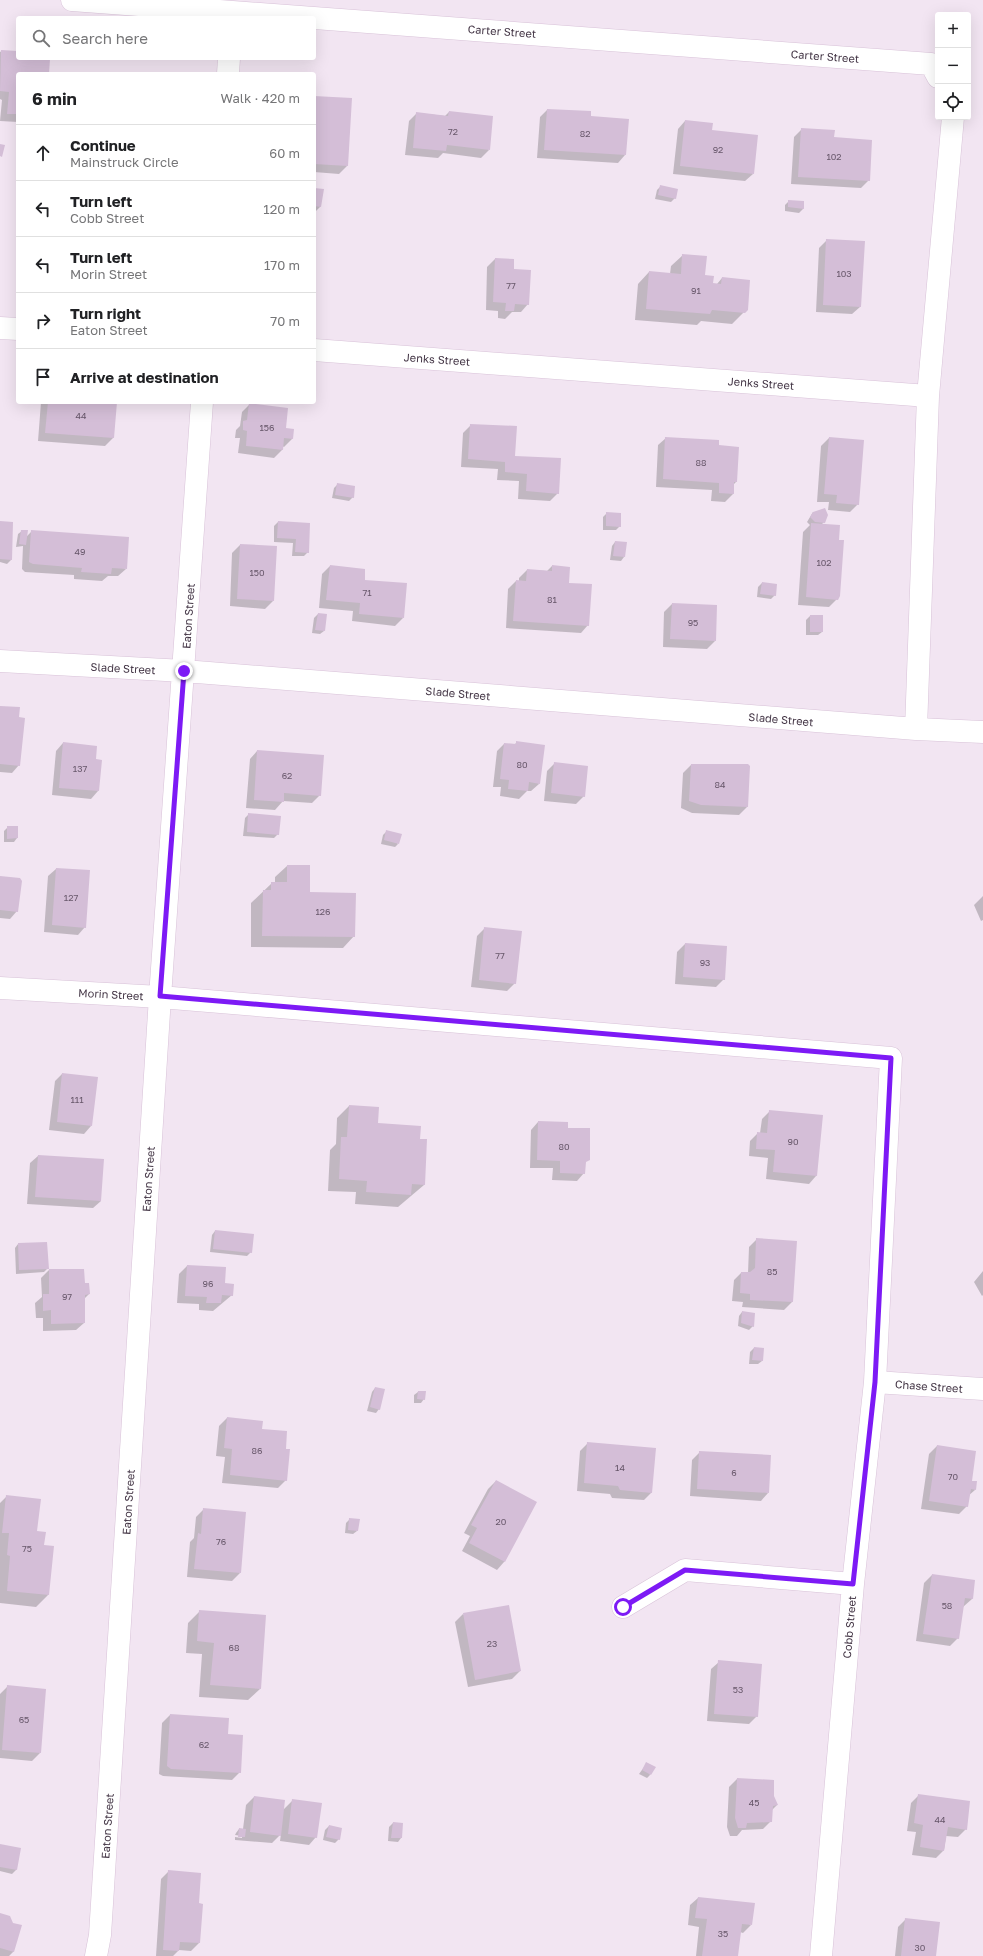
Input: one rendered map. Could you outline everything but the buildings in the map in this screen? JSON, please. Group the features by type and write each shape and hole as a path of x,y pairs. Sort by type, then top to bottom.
{"street":[{"name":"Carter Street","path":"72,0 303,16"},
{"name":"Carter Street","path":"316,17 935,70"},
{"path":"228,72 229,60"},
{"path":"916,730 928,396 953,120"},
{"path":"0,328 16,329"},
{"name":"Jenks Street","path":"316,350 928,396"},
{"name":"Eaton Street","path":"96,1956 100,1927 160,996 202,404"},
{"name":"Slade Street","path":"0,661 184,671 916,730 983,732"},
{"name":"Morin Street","path":"0,988 160,996 891,1058"},
{"name":"Cobb Street","path":"821,1956 853,1584 875,1382 891,1058"},
{"name":"Chase Street","path":"875,1382 983,1389"},
{"path":"623,1607 685,1570 853,1584"}],"route":[{"path":"184,671 160,996 891,1058 875,1382 853,1584 685,1570 623,1607"}]}
